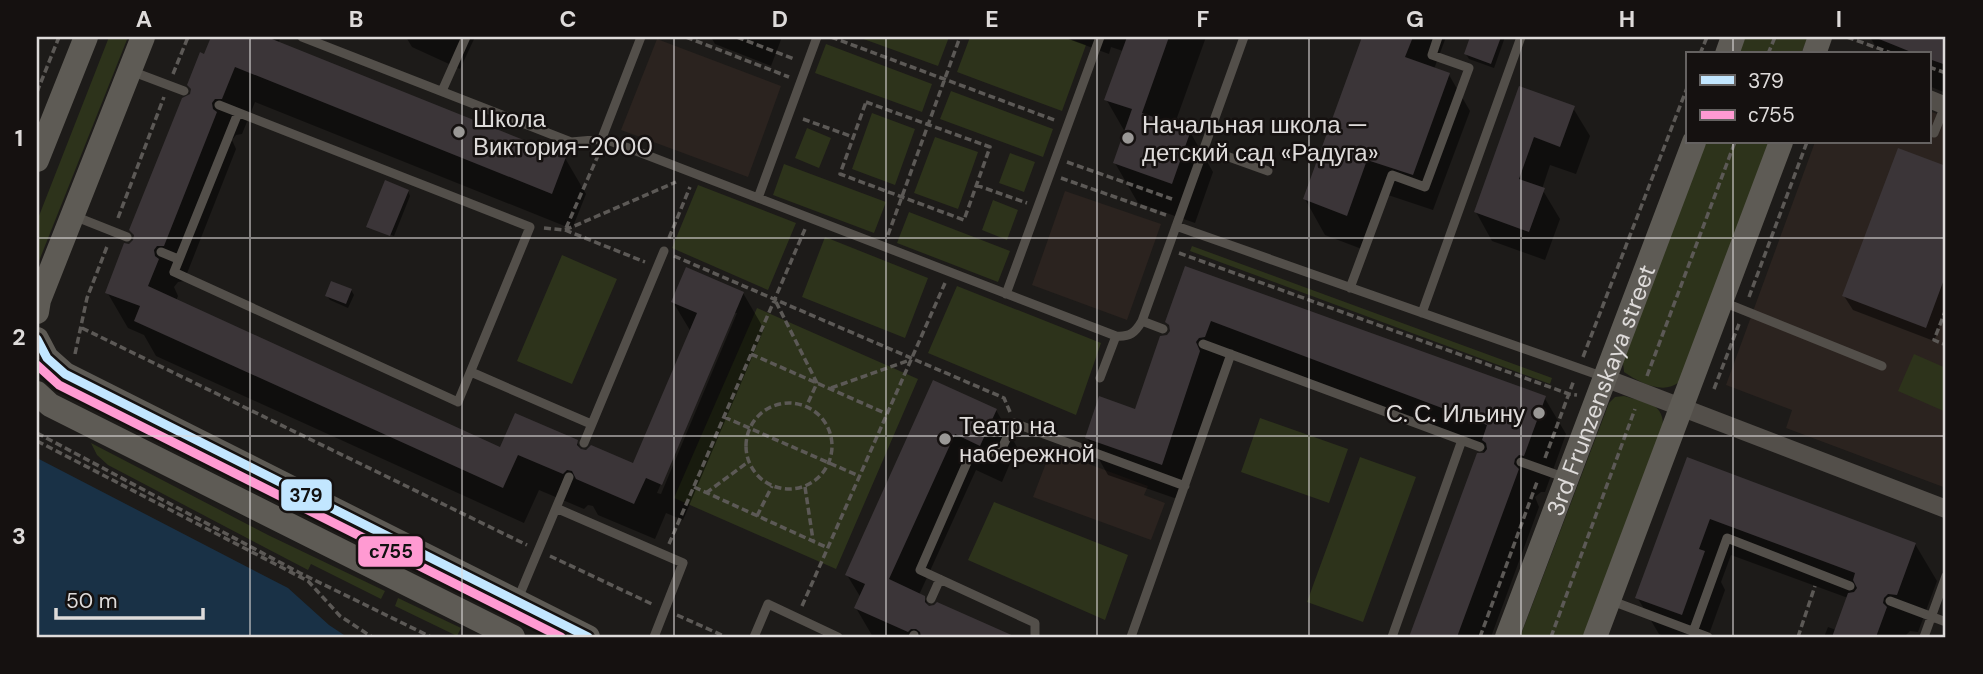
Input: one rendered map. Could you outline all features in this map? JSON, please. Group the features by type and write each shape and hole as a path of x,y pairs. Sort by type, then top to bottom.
{"main road":[{"path":"37,160 86,37"},
{"path":"37,312 39,300 143,37"},
{"name":"3rd Frunzenskaya street","path":"1507,637 1693,144"},
{"path":"1595,637 1681,407 1732,306 1780,144"},
{"path":"37,339 47,358 65,374 588,637"},
{"path":"37,393 50,405 513,637"}],"street":[{"path":"1605,378 1946,509"}],"lane":[{"path":"302,37 571,142 604,138 950,272 1127,337 1136,331 1142,321 1244,37"},
{"path":"442,91 466,37"},
{"path":"604,138 641,37"},
{"path":"758,198 817,37"},
{"path":"1006,293 1100,37"},
{"path":"1350,288 1392,175 1425,187 1469,68 1432,55 1438,37"},
{"path":"1422,313 1521,37"},
{"path":"130,70 184,92"},
{"path":"219,105 530,227 458,402 174,272 238,113"},
{"path":"1934,133 1946,106"},
{"path":"1204,148 1268,171"},
{"path":"72,215 127,237"},
{"path":"1177,223 1350,288 1605,378"},
{"path":"584,443 664,251"},
{"path":"162,252 178,259"},
{"path":"1732,306 1882,366"},
{"path":"1142,321 1163,329"},
{"path":"1100,378 1116,335"},
{"path":"1203,344 1480,447"},
{"path":"1132,637 1231,354"},
{"path":"471,372 592,424"},
{"path":"1035,637 1035,623 920,570 969,458 1001,450 1014,423 1185,486"},
{"path":"1392,637 1462,440"},
{"path":"1521,462 1568,478"},
{"path":"516,602 569,477"},
{"path":"556,508 683,563 654,637"},
{"path":"1693,632 1727,538 1850,586"},
{"path":"1924,637 1946,576"},
{"path":"931,598 940,579"},
{"path":"1609,600 1708,637"},
{"path":"1890,601 1946,622"},
{"path":"754,637 768,604 838,637"}],"path":[{"path":"37,92 59,37"},
{"path":"75,355 87,298 188,37"},
{"path":"686,37 800,81"},
{"path":"737,37 807,64"},
{"path":"829,37 1068,125"},
{"path":"884,246 960,37"},
{"path":"1847,37 1888,52"},
{"path":"1480,637 1569,394 1686,91"},
{"path":"866,102 990,147 964,220 840,174 853,137 866,102"},
{"path":"788,114 853,137"},
{"path":"565,230 604,138"},
{"path":"1712,393 1732,306 1806,144"},
{"path":"1056,158 1184,203"},
{"path":"565,230 695,174"},
{"path":"695,174 664,251 1004,398 1014,423"},
{"path":"1050,174 1177,223"},
{"path":"976,185 1038,207"},
{"path":"664,555 810,218"},
{"path":"530,227 565,230 657,267"},
{"path":"1167,248 1569,394"},
{"path":"796,618 950,272"},
{"path":"775,300 817,383"},
{"path":"1946,309 1934,340 1946,345"},
{"path":"82,328 538,551 726,637"},
{"path":"751,354 887,414"},
{"path":"830,389 912,359"},
{"path":"807,406 817,383"},
{"path":"790,402 807,406 821,416 830,430 833,447 829,464 820,478 805,487 788,490 772,486 758,477 748,462 745,445 749,429 758,414 773,405 790,402"},
{"path":"724,417 859,476"},
{"path":"41,424 37,433 300,573 431,637"},
{"path":"37,441 308,581 340,615 372,637"},
{"path":"706,493 748,462"},
{"path":"757,516 772,486"},
{"path":"694,487 828,548"},
{"path":"805,487 813,541"},
{"path":"1798,637 1819,574"}],"shaded area":[{"path":"657,39 781,86 748,177 621,130"},
{"path":"1930,111 1946,117 1946,488 1786,428 1792,410 1726,385 1814,144 1930,144"},
{"path":"1065,191 1161,224 1127,320 1032,285"},
{"path":"1051,450 1148,486 1144,495 1165,503 1151,540 1033,497"}],"green space":[{"path":"109,37 128,37 37,266 37,221"},
{"path":"858,37 949,37 938,66"},
{"path":"970,37 1064,37 1086,45 1062,111 957,72"},
{"path":"1743,37 1808,37 1802,52 1738,52"},
{"path":"826,44 932,84 922,112 815,73"},
{"path":"951,91 1053,129 1043,157 940,119"},
{"path":"872,113 915,129 895,185 852,169"},
{"path":"807,128 831,138 819,168 795,158"},
{"path":"935,137 978,152 958,209 914,193"},
{"path":"1704,144 1768,144 1679,382 1673,386 1652,386 1624,372 1623,362"},
{"path":"1010,153 1035,162 1024,192 999,183"},
{"path":"784,164 886,202 874,233 773,195"},
{"path":"698,185 796,223 768,290 672,248"},
{"path":"993,200 1018,210 1007,240 982,230"},
{"path":"909,212 1010,251 998,282 897,243"},
{"path":"825,237 928,278 905,338 802,297"},
{"path":"1192,246 1552,378 1550,384 1190,251"},
{"path":"562,255 617,279 572,384 517,361"},
{"path":"957,286 1101,343 1076,415 928,353"},
{"path":"757,308 918,379 836,569 674,498"},
{"path":"1914,354 1946,368 1946,412 1898,391"},
{"path":"1624,396 1651,404 1660,412 1663,426 1584,637 1520,637 1609,403 1615,397"},
{"path":"1260,418 1348,449 1329,503 1241,472"},
{"path":"91,443 268,535 385,591 381,599 311,564 308,570 108,465 97,455"},
{"path":"1360,457 1416,477 1363,622 1307,602"},
{"path":"994,502 1128,555 1105,620 968,560"},
{"path":"398,598 461,628 457,636 395,606"}],"water":[{"path":"37,458 288,588 329,625 347,637 37,637"}],"building":[{"path":"211,37 267,37 566,157 552,194 235,67 222,99 215,99 212,103 217,112 164,246 157,246 154,250 159,259 148,286 500,447 515,413 578,440 577,445 581,449 586,450 591,445 633,463 697,313 671,302 686,267 744,292 662,485 646,478 634,504 576,479 572,471 567,470 563,474 518,455 503,488 134,321 140,306 105,293 124,243 129,244 133,240 134,235 129,230 182,98 190,94 191,89 187,85 200,52 204,54"},
{"path":"1127,37 1169,37 1142,113 1191,130 1172,184 1113,163 1132,109 1104,100"},
{"path":"1362,37 1413,37 1405,57 1450,73 1413,175 1367,160 1347,216 1303,199"},
{"path":"1470,37 1501,37 1491,64 1464,54"},
{"path":"1874,37 1946,37 1946,65 1930,59 1930,52 1911,52"},
{"path":"1519,86 1575,106 1560,147 1534,137 1519,179 1545,188 1529,232 1474,212"},
{"path":"1898,148 1946,166 1946,274 1926,328 1842,296"},
{"path":"385,180 409,190 390,236 366,227"},
{"path":"1185,266 1546,396 1524,456 1519,455 1515,459 1514,464 1519,469 1457,637 1409,637 1477,453 1484,453 1487,449 1482,440 1487,425 1211,321 1205,337 1196,342 1200,351 1162,465 1085,438 1099,396 1135,409 1160,336 1167,335 1170,331 1165,322"},
{"path":"331,281 352,289 346,304 325,296"},
{"path":"933,380 997,409 980,446 955,434 889,579 925,596 925,602 929,606 937,602 1016,637 921,637 916,629 908,632 854,608 865,584 845,575"},
{"path":"1687,457 1916,543 1897,595 1888,594 1884,598 1883,603 1887,607 1876,637 1832,637 1848,593 1857,588 1853,580 1855,573 1710,519 1699,549 1705,551 1682,615 1635,598"}],"transit line":[{"name":"379","path":"37,339 47,358 65,374 588,637"},
{"name":"с755","path":"37,365 59,385 561,637"}],"place":[{"name":"Школа Виктория-2000","path":"459,132"},
{"name":"Начальная школа — детский сад «Радуга»","path":"1128,138"},
{"name":"С. С. Ильину","path":"1539,413"},
{"name":"Театр на набережной","path":"945,439"}]}
